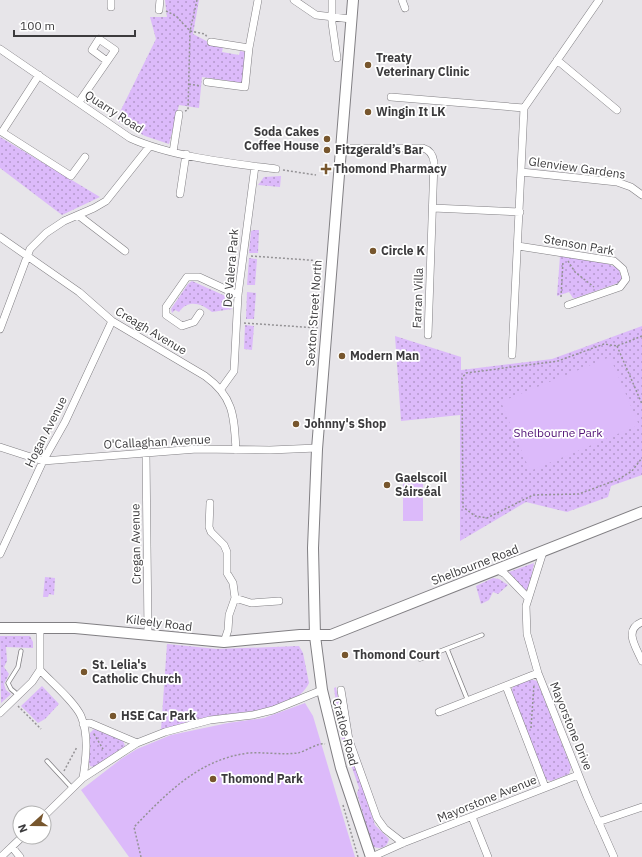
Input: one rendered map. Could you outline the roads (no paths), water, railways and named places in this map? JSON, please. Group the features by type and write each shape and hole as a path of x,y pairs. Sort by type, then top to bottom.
{"main road":[{"name":"Sexton Street North","path":"315,609 313,533 317,448 353,0"},
{"name":"Shelbourne Road","path":"315,636 331,635 642,512"},
{"name":"Cratloe Road","path":"315,609 315,636 322,690 341,768 371,857"},
{"name":"Kileely Road","path":"0,628 75,628 224,642 315,636"}],"street":[{"path":"159,10 160,0"},
{"path":"207,82 245,87 249,48 258,0"},
{"path":"294,0 316,15 351,19"},
{"path":"332,0 334,45 337,58"},
{"path":"402,0 405,8"},
{"path":"391,97 524,108 599,0"},
{"path":"211,42 249,48"},
{"name":"Quarry Road","path":"0,49 130,138 149,147 254,166"},
{"path":"557,60 617,110"},
{"path":"79,102 107,61"},
{"path":"39,75 1,131 71,176 84,157"},
{"name":"Glenview Gardens","path":"524,108 521,172 617,182 631,187 642,195"},
{"path":"173,152 179,114"},
{"path":"0,329 30,249 46,233 64,221 106,201 149,147"},
{"path":"342,148 427,150 433,156 434,162 433,208 520,212"},
{"path":"180,194 186,154"},
{"path":"254,166 276,169"},
{"name":"De Valera Park","path":"220,389 234,371 238,323 238,295 254,166"},
{"path":"512,355 521,172"},
{"name":"Farran Villa","path":"428,335 433,208"},
{"path":"78,215 125,251"},
{"name":"Creagh Avenue","path":"0,237 79,292 112,321 205,376 220,389 227,397 233,412 236,450"},
{"name":"Stenson Park","path":"518,246 566,255 614,261 623,269 626,279 620,287 568,305"},
{"path":"200,314 194,322 182,326 166,315 166,307 187,277 199,277 238,295"},
{"name":"Hogan Avenue","path":"0,554 42,461 65,422 112,321"},
{"name":"O'Callaghan Avenue","path":"0,447 42,461 197,449 236,450 317,448"},
{"name":"Cregan Avenue","path":"146,453 148,634"},
{"path":"210,503 209,527 211,532 224,546 227,552 227,574 233,583 235,598 229,615 228,630 224,642"},
{"name":"Mayorstone Drive","path":"543,552 528,598 525,615 527,634 536,674 614,857"},
{"path":"498,570 508,576 528,598"},
{"path":"235,598 251,603 279,601"},
{"path":"642,622 635,624 631,634 642,661"},
{"path":"1,709 19,696 34,680 40,670 40,628"},
{"path":"40,670 76,708 87,723 138,742"},
{"path":"439,712 536,674"},
{"path":"506,686 546,787"},
{"path":"52,808 83,778 138,742 198,723 273,710 322,690"},
{"path":"341,690 349,740 377,818 385,829 403,843"},
{"path":"83,778 87,723"},
{"name":"Mayorstone Avenue","path":"371,857 403,843 578,775"},
{"path":"598,822 642,807"},
{"path":"472,817 488,857"},
{"path":"1,857 12,847 20,857"}],"lane":[{"path":"420,659 482,635"},
{"path":"447,648 468,701"},
{"path":"19,696 11,689 8,682 18,667 20,651"},
{"path":"47,761 72,789"}],"place":[{"name":"Treaty Veterinary Clinic","path":"368,65"},
{"name":"Wingin It LK","path":"368,112"},
{"name":"Soda Cakes Coffee House","path":"327,139"},
{"name":"Fitzgerald’s Bar","path":"327,150"},
{"name":"Thomond Pharmacy","path":"326,169"},
{"name":"Circle K","path":"373,251"},
{"name":"Modern Man","path":"342,356"},
{"name":"Johnny's Shop","path":"296,424"},
{"name":"Gaelscoil Sáirséal","path":"387,485"},
{"name":"Thomond Court","path":"345,655"},
{"name":"St. Lelia's Catholic Church","path":"84,672"},
{"name":"HSE Car Park","path":"113,716"},
{"name":"Thomond Park","path":"213,779"}],"park label":[{"name":"Shelbourne Park","path":"558,433"}]}
